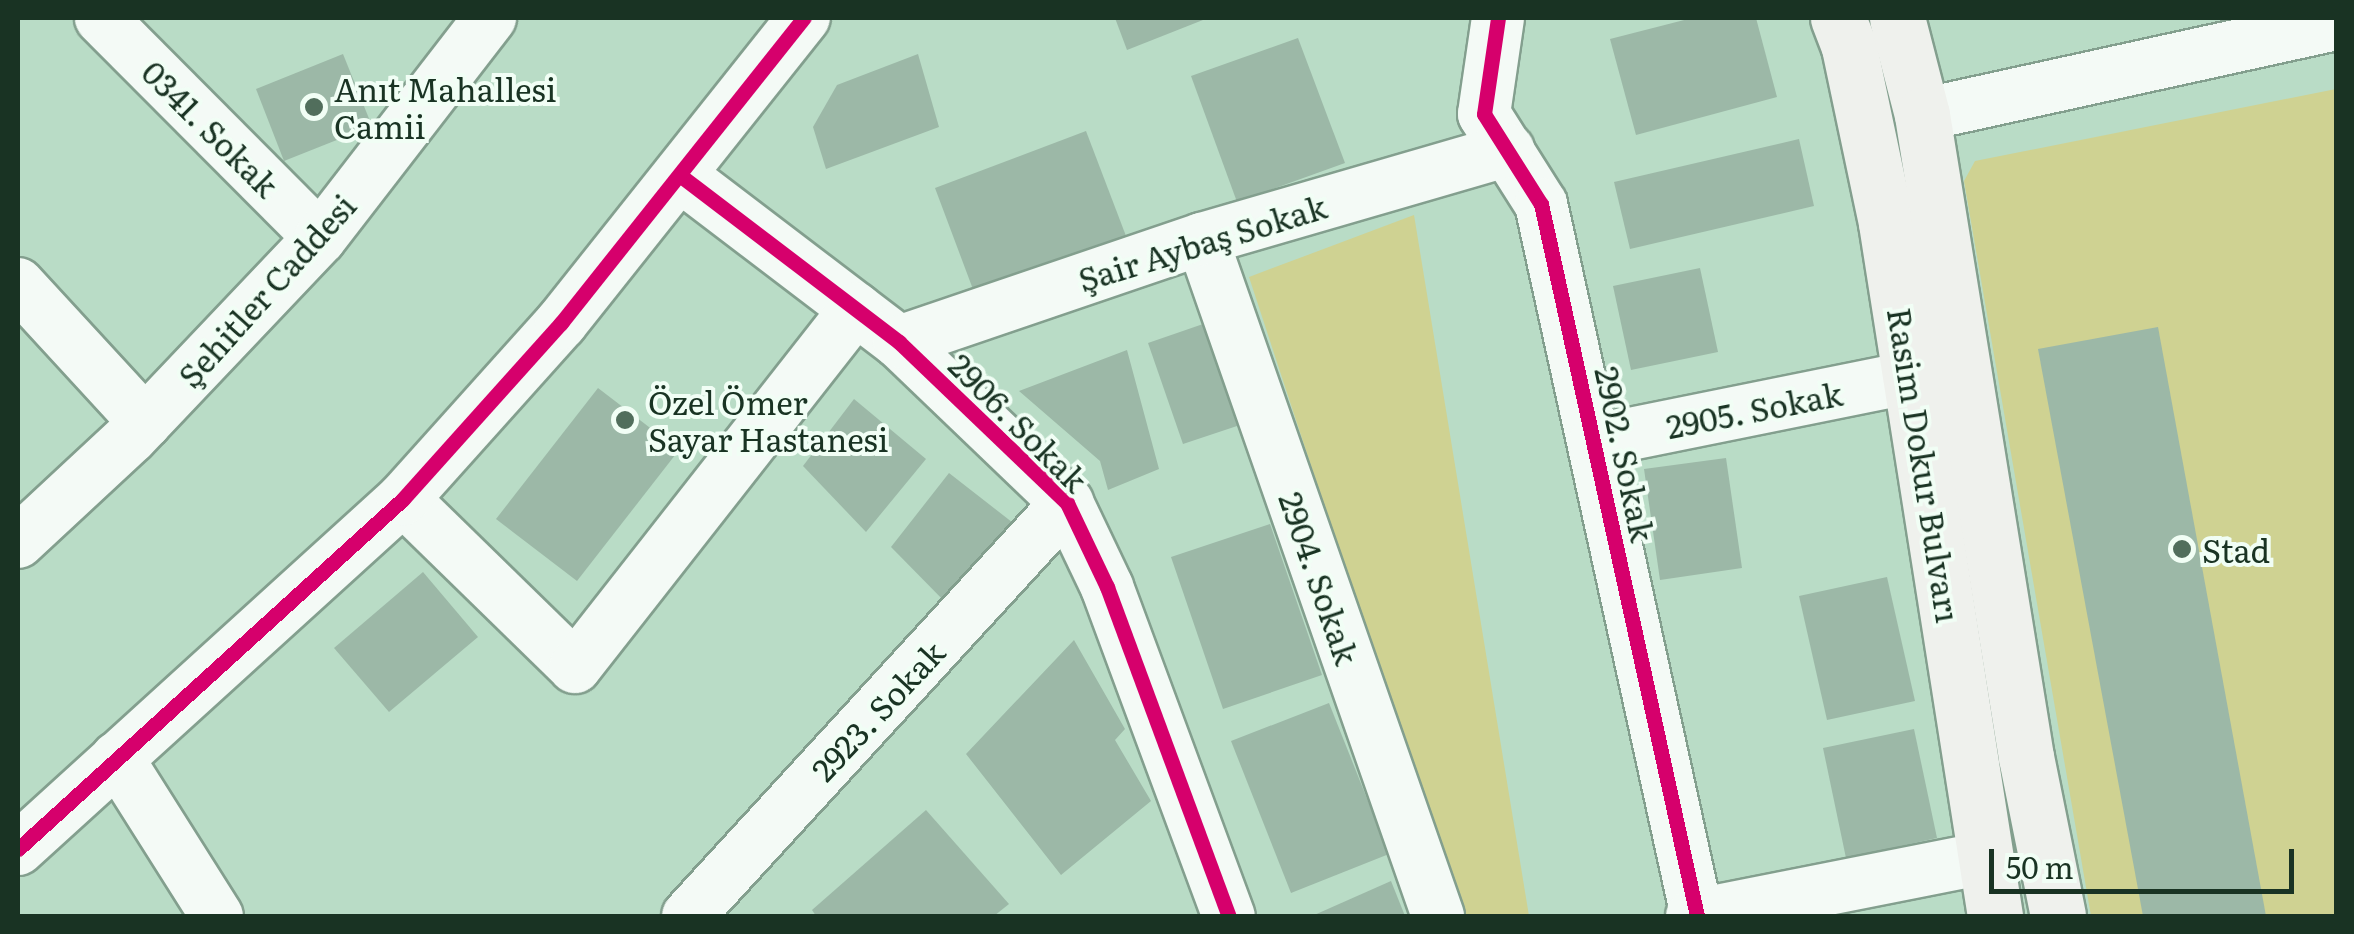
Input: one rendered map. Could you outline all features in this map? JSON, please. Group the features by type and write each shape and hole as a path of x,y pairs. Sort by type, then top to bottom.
{"main road":[{"name":"Rasim Dokur Bulvarı","path":"1838,18 1849,47 1882,204 1995,916"},
{"path":"1897,18 1922,115 2026,757 2058,916"}],"street":[{"name":"0341. Sokak","path":"101,18 320,238"},
{"name":"2902. Sokak","path":"1498,18 1484,114 1541,204 1695,916"},
{"path":"18,849 404,498 562,324 811,23"},
{"name":"Şehitler Caddesi","path":"18,542 144,422 320,238 474,24"},
{"path":"1922,115 2336,24"},
{"name":"Şair Aybaş Sokak","path":"899,342 1202,238 1508,150"},
{"name":"2906. Sokak","path":"681,176 899,342 1067,503 1107,588 1229,916"},
{"name":"2904. Sokak","path":"1202,238 1438,916"},
{"path":"18,284 144,422"},
{"path":"404,498 575,667 856,309"},
{"name":"2905. Sokak","path":"1595,441 1912,377"},
{"name":"2923. Sokak","path":"688,916 1067,503"},
{"path":"117,758 217,916"},
{"path":"1695,916 1984,858"}],"green space":[{"name":"Stad","path":"2336,89 2336,916 2091,916 1964,181 1975,161"},
{"path":"1414,215 1529,916 1459,916 1249,277"}],"building":[{"path":"1115,18 1208,18 1127,50"},
{"path":"1692,18 1756,18 1777,97 1636,135 1610,39"},
{"path":"1298,38 1345,163 1237,202 1191,76"},
{"name":"Anıt Mahallesi Camii","path":"343,54 372,126 284,161 256,89"},
{"path":"918,54 939,127 826,169 813,127 837,85"},
{"path":"1086,131 1126,236 974,292 935,188"},
{"path":"1799,139 1814,206 1630,249 1614,182"},
{"path":"1700,268 1718,352 1631,370 1613,286"},
{"path":"1206,323 1240,425 1183,444 1148,343"},
{"path":"2158,327 2266,916 2143,916 2038,349"},
{"path":"1127,350 1159,469 1108,490 1100,461 1019,391"},
{"path":"598,388 679,450 577,581 496,519"},
{"path":"854,399 926,459 866,532 803,466"},
{"path":"1726,458 1742,568 1660,580 1644,469"},
{"path":"949,473 1017,526 950,607 891,547"},
{"path":"1270,524 1322,675 1223,709 1171,557"},
{"path":"423,572 478,637 389,712 334,648"},
{"path":"1887,577 1915,701 1827,720 1799,596"},
{"path":"1074,640 1125,729 1115,740 1151,801 1061,875 966,754"},
{"path":"1329,703 1389,854 1291,893 1231,741"},
{"path":"1914,729 1937,838 1846,858 1823,748"},
{"path":"926,810 1009,904 994,916 816,916 812,910"},
{"path":"1391,881 1405,916 1312,916"}],"cycle path":[{"path":"18,849 403,499 561,323 804,18"},
{"path":"1498,18 1484,114 1541,204 1697,916"},
{"path":"681,176 899,342 1067,503 1107,587 1229,916"}],"place":[{"name":"Anıt Mahallesi Camii","path":"314,107"},
{"name":"Özel Ömer Sayar Hastanesi","path":"625,420"},
{"name":"Stad","path":"2182,549"}]}
